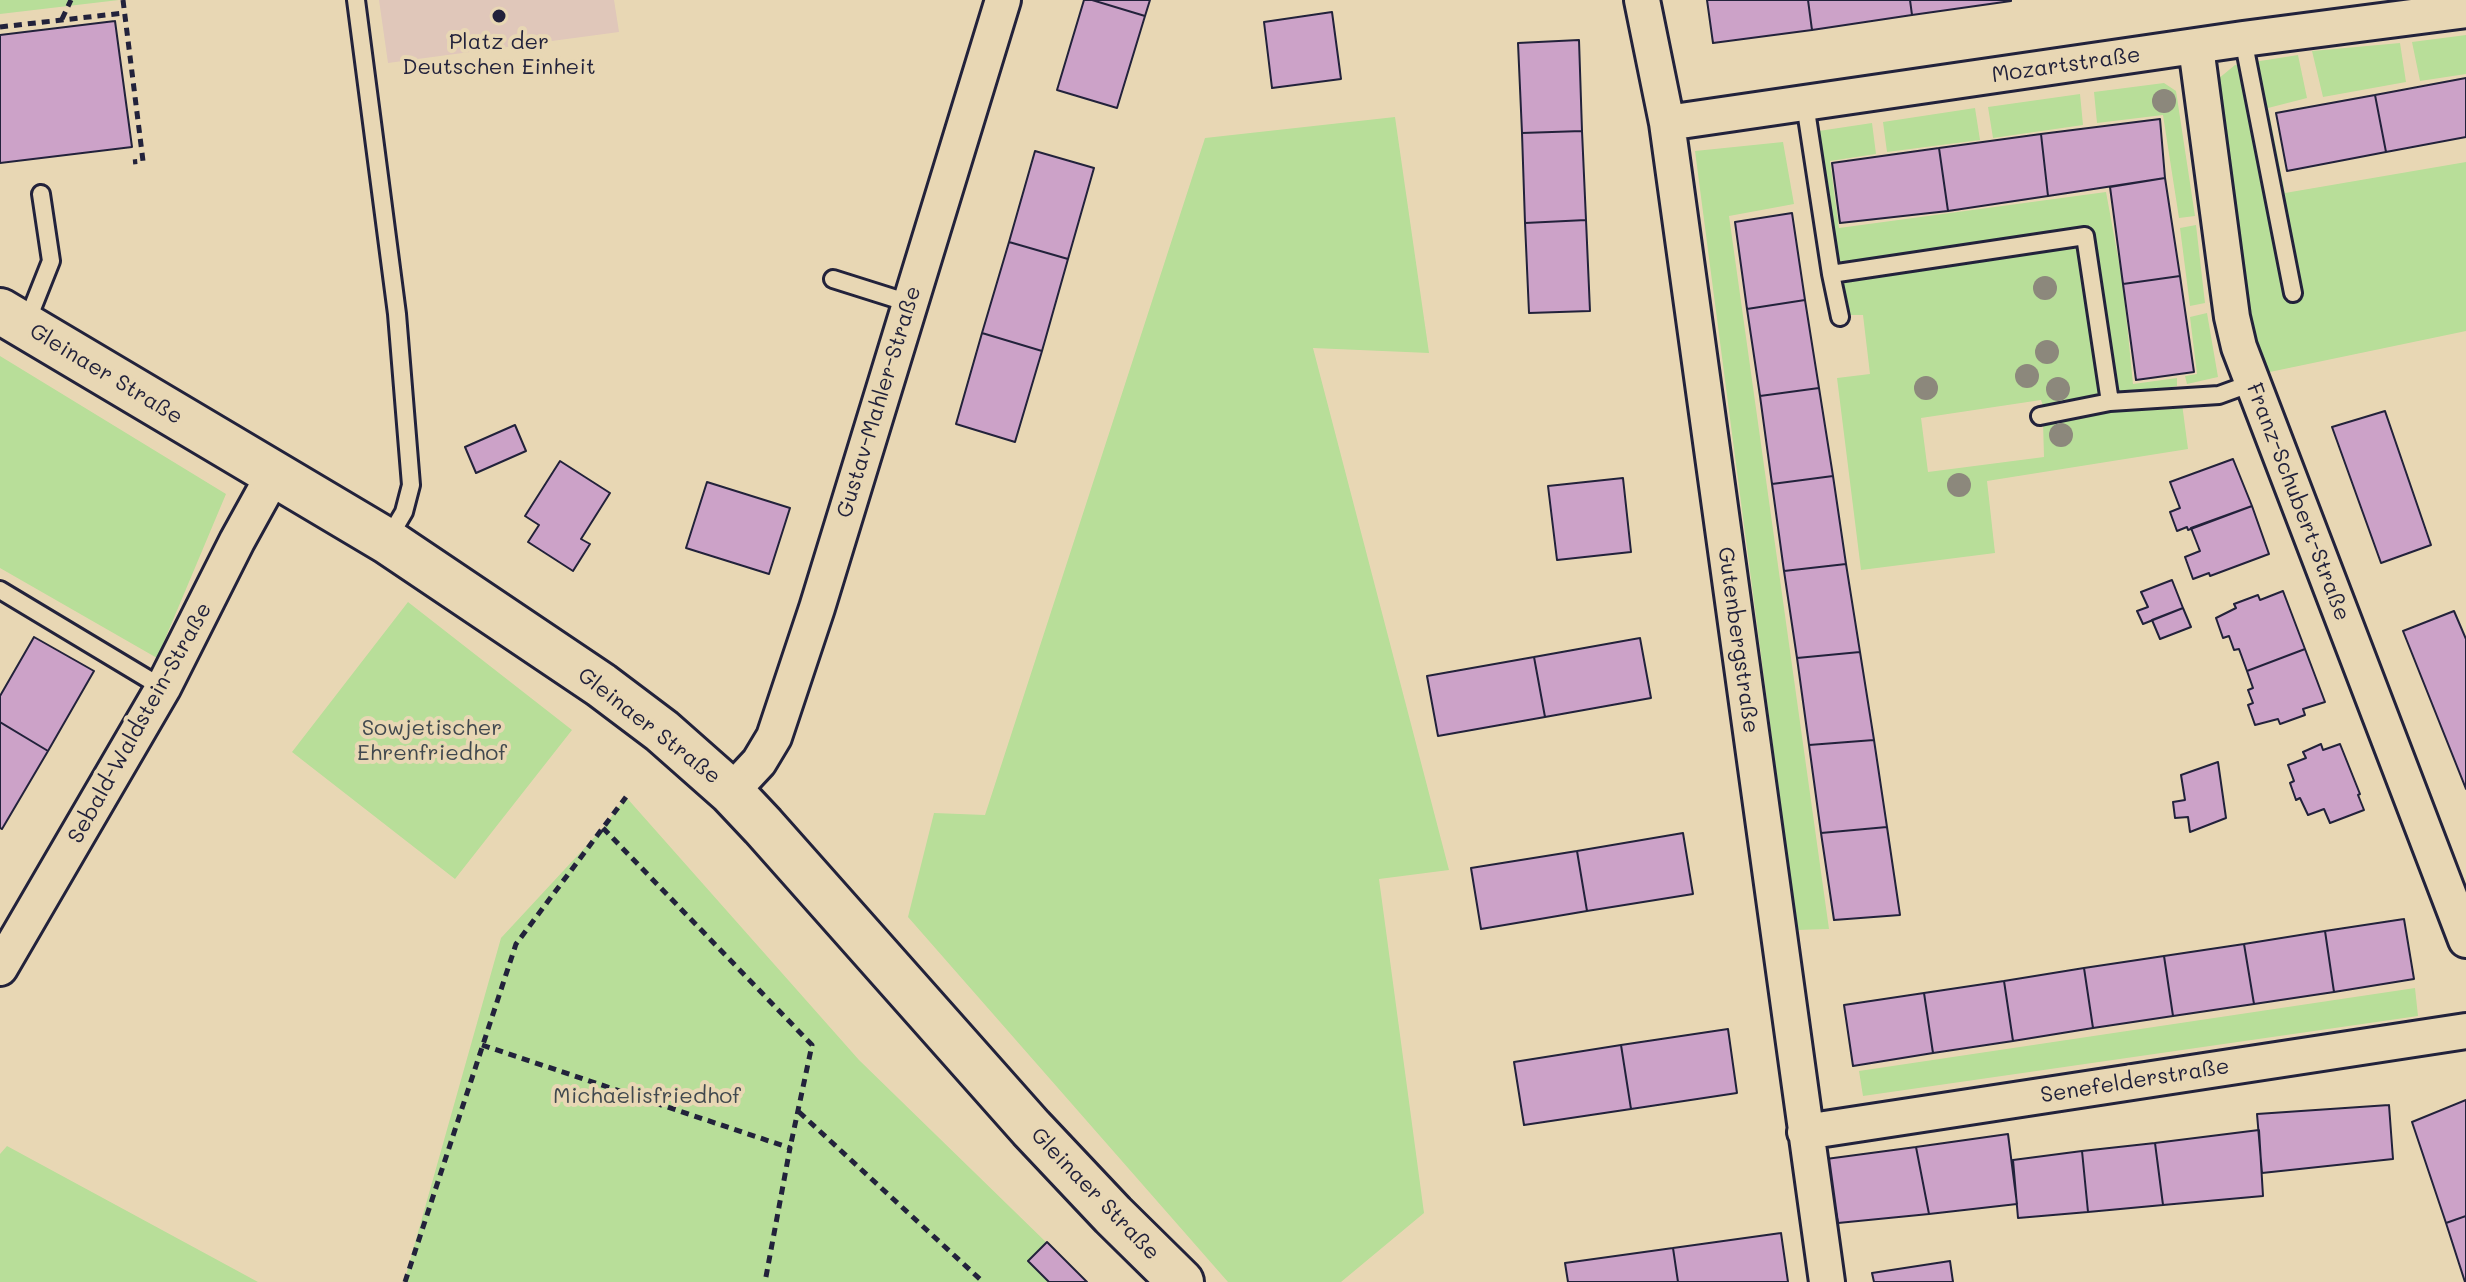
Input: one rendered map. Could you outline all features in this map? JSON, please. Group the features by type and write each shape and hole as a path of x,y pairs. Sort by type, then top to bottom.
{"street":[{"name":"Gustav-Mahler-Straße","path":"731,792 759,762 774,737 817,608 1003,0"},
{"name":"Gutenbergstraße","path":"1642,0 1667,123 1827,1282"},
{"name":"Mozartstraße","path":"1667,123 2243,39 2466,10"},
{"name":"Franz-Schubert-Straße","path":"2196,47 2232,317 2252,383 2458,894 2466,940"},
{"name":"Gleinaer Straße","path":"13,319 387,541 601,685 662,731 731,792 1031,1128 1181,1282"},
{"name":"Sebald-Waldstein-Straße","path":"0,968 163,688 274,474"},
{"name":"Senefelderstraße","path":"1805,1132 2466,1031"}],"lane":[{"path":"356,0 397,314 411,485 404,512 387,541"},
{"path":"2243,39 2293,293"},
{"path":"1805,104 1840,317"},
{"path":"13,319 51,261 41,194"},
{"path":"1831,274 2085,236 2110,402"},
{"path":"833,279 909,303"},
{"path":"2040,416 2110,402 2219,395 2252,383"},
{"path":"0,590 163,688"}],"path":[{"path":"62,20 71,0"},
{"path":"123,0 143,161 133,162"},
{"path":"0,27 124,13"},
{"path":"405,1282 516,944 626,797"},
{"path":"603,828 812,1045 765,1282"},
{"path":"482,1045 790,1148"},
{"path":"799,1112 983,1282"}],"shaded area":[{"name":"Platz der Deutschen Einheit","path":"379,0 614,0 619,32 388,63"}],"green space":[{"path":"0,0 119,0 0,14"},
{"path":"2466,35 2466,74 2420,81 2412,42"},
{"path":"2400,43 2406,82 2323,97 2312,51"},
{"path":"2298,55 2307,98 2268,108 2285,193 2466,162 2466,331 2265,373 2248,318 2218,79 2235,65"},
{"path":"2164,83 2176,91 2195,216 2179,218 2163,115 2097,123 2094,92"},
{"path":"2080,94 2083,125 1993,138 1988,107"},
{"path":"1975,108 1980,140 1887,152 1883,122"},
{"path":"1395,117 1429,353 1313,348 1449,870 1379,879 1424,1213 1341,1282 1228,1282 908,917 934,813 985,815 1205,138"},
{"path":"1872,123 1876,154 1830,161 1839,228 2106,192 2123,284 2133,384 2177,378 2177,386 2113,397 2087,232 1834,269 1812,132"},
{"path":"1783,142 1794,204 1729,216 1829,929 1797,930 1695,151"},
{"path":"2196,225 2205,303 2190,306 2180,228"},
{"path":"2081,246 2105,399 2045,411 2041,400 1921,418 1928,472 2044,457 2043,422 2181,396 2188,449 1987,481 1995,553 1861,570 1837,378 1870,374 1863,315 1846,315 1840,280"},
{"path":"2207,313 2218,377 2187,384 2185,376 2197,374 2190,317"},
{"path":"0,356 226,494 157,658 0,568"},
{"name":"Sowjetischer Ehrenfriedhof","path":"408,602 572,730 455,879 292,752"},
{"name":"Michaelisfriedhof","path":"626,797 859,1060 1087,1282 404,1282 501,938 603,828"},
{"path":"2415,988 2418,1016 1863,1096 1859,1071"},
{"path":"7,1146 258,1282 0,1282 0,1154"}],"building":[{"path":"1084,0 1145,16 1117,108 1057,90"},
{"path":"1092,0 1150,0 1145,16"},
{"path":"1707,0 1808,0 1812,30 1713,43"},
{"path":"1808,0 1910,0 1912,15 1812,30"},
{"path":"1910,0 2011,0 2011,1 1912,15"},
{"path":"1332,12 1341,79 1272,88 1264,22"},
{"path":"115,21 132,147 0,163 0,35"},
{"path":"1579,40 1582,131 1522,133 1518,43"},
{"path":"2466,78 2466,137 2386,152 2375,95"},
{"path":"2375,95 2386,152 2287,171 2276,113"},
{"path":"2160,119 2165,178 2048,196 2041,134"},
{"path":"1582,131 1586,220 1525,223 1522,133"},
{"path":"2041,134 2048,196 1948,211 1939,148"},
{"path":"1939,148 1948,211 1840,223 1832,163"},
{"path":"1035,151 1094,168 1068,259 1009,242"},
{"path":"2165,178 2180,276 2123,284 2110,187"},
{"path":"1792,213 1805,300 1747,309 1735,222"},
{"path":"1586,220 1590,311 1529,313 1525,223"},
{"path":"1009,242 1068,259 1042,351 982,333"},
{"path":"2180,276 2194,372 2136,380 2123,284"},
{"path":"1805,300 1819,388 1760,396 1747,309"},
{"path":"982,333 1042,351 1015,442 956,424"},
{"path":"1819,388 1833,476 1772,484 1760,396"},
{"path":"2385,411 2431,545 2381,563 2332,427"},
{"path":"515,425 526,451 476,473 465,447"},
{"path":"2233,459 2252,506 2188,530 2187,527 2177,531 2170,512 2180,508 2170,482"},
{"path":"560,461 610,493 581,539 590,544 573,571 528,542 539,525 525,516"},
{"path":"1833,476 1846,564 1784,571 1772,484"},
{"path":"1623,478 1631,552 1557,560 1548,486"},
{"path":"707,482 790,508 769,574 686,548"},
{"path":"2252,506 2269,554 2210,576 2209,573 2193,579 2185,557 2200,551 2191,528"},
{"path":"1846,564 1860,652 1797,658 1784,571"},
{"path":"2172,580 2183,608 2143,624 2137,611 2148,607 2141,592"},
{"path":"2283,591 2305,649 2247,671 2239,649 2234,650 2229,636 2223,638 2216,618 2236,608 2234,604 2258,595 2260,600"},
{"path":"2183,608 2191,627 2160,639 2152,620"},
{"path":"2454,611 2466,639 2466,789 2403,631"},
{"path":"34,637 94,671 48,751 0,722 0,696"},
{"path":"1640,638 1651,698 1545,717 1534,657"},
{"path":"2305,649 2325,702 2303,709 2305,715 2280,724 2278,719 2255,725 2248,705 2253,703 2248,690 2253,688 2247,671"},
{"path":"1860,652 1874,740 1809,745 1797,658"},
{"path":"1534,657 1545,717 1438,736 1427,676"},
{"path":"0,722 48,751 2,829 0,828"},
{"path":"1874,740 1887,827 1821,833 1809,745"},
{"path":"2321,744 2323,750 2340,744 2364,810 2330,823 2324,809 2308,815 2300,798 2296,800 2290,783 2294,781 2288,765 2306,758 2303,752"},
{"path":"2218,762 2226,818 2190,832 2188,817 2175,818 2173,802 2185,800 2181,775"},
{"path":"1887,827 1900,915 1834,920 1821,833"},
{"path":"1683,833 1693,894 1587,911 1577,851"},
{"path":"1577,851 1587,911 1481,929 1471,868"},
{"path":"2404,919 2414,979 2334,992 2325,931"},
{"path":"2325,931 2334,992 2254,1004 2244,944"},
{"path":"2244,944 2254,1004 2173,1016 2164,956"},
{"path":"2164,956 2173,1016 2093,1028 2084,968"},
{"path":"2084,968 2093,1028 2013,1041 2004,981"},
{"path":"2004,981 2013,1041 1933,1053 1924,993"},
{"path":"1924,993 1933,1053 1853,1066 1844,1005"},
{"path":"1728,1029 1737,1093 1631,1109 1621,1045"},
{"path":"1621,1045 1631,1109 1524,1125 1514,1062"},
{"path":"2466,1100 2466,1216 2446,1223 2412,1122"},
{"path":"2389,1105 2393,1159 2262,1173 2257,1114"},
{"path":"2259,1130 2263,1196 2163,1205 2155,1143"},
{"path":"2008,1134 2017,1204 1929,1214 1916,1147"},
{"path":"2155,1143 2163,1205 2088,1212 2082,1151"},
{"path":"1916,1147 1929,1214 1838,1223 1826,1159"},
{"path":"2082,1151 2088,1212 2018,1218 2013,1160"},
{"path":"2466,1216 2466,1282 2465,1282 2446,1223"},
{"path":"1781,1233 1788,1282 1678,1282 1673,1248"},
{"path":"1047,1242 1087,1282 1049,1282 1028,1261"},
{"path":"1673,1248 1678,1282 1568,1282 1565,1263"},
{"path":"1950,1261 1953,1282 1874,1282 1872,1273"}],"place":[{"name":"Platz der Deutschen Einheit","path":"499,16"}]}
